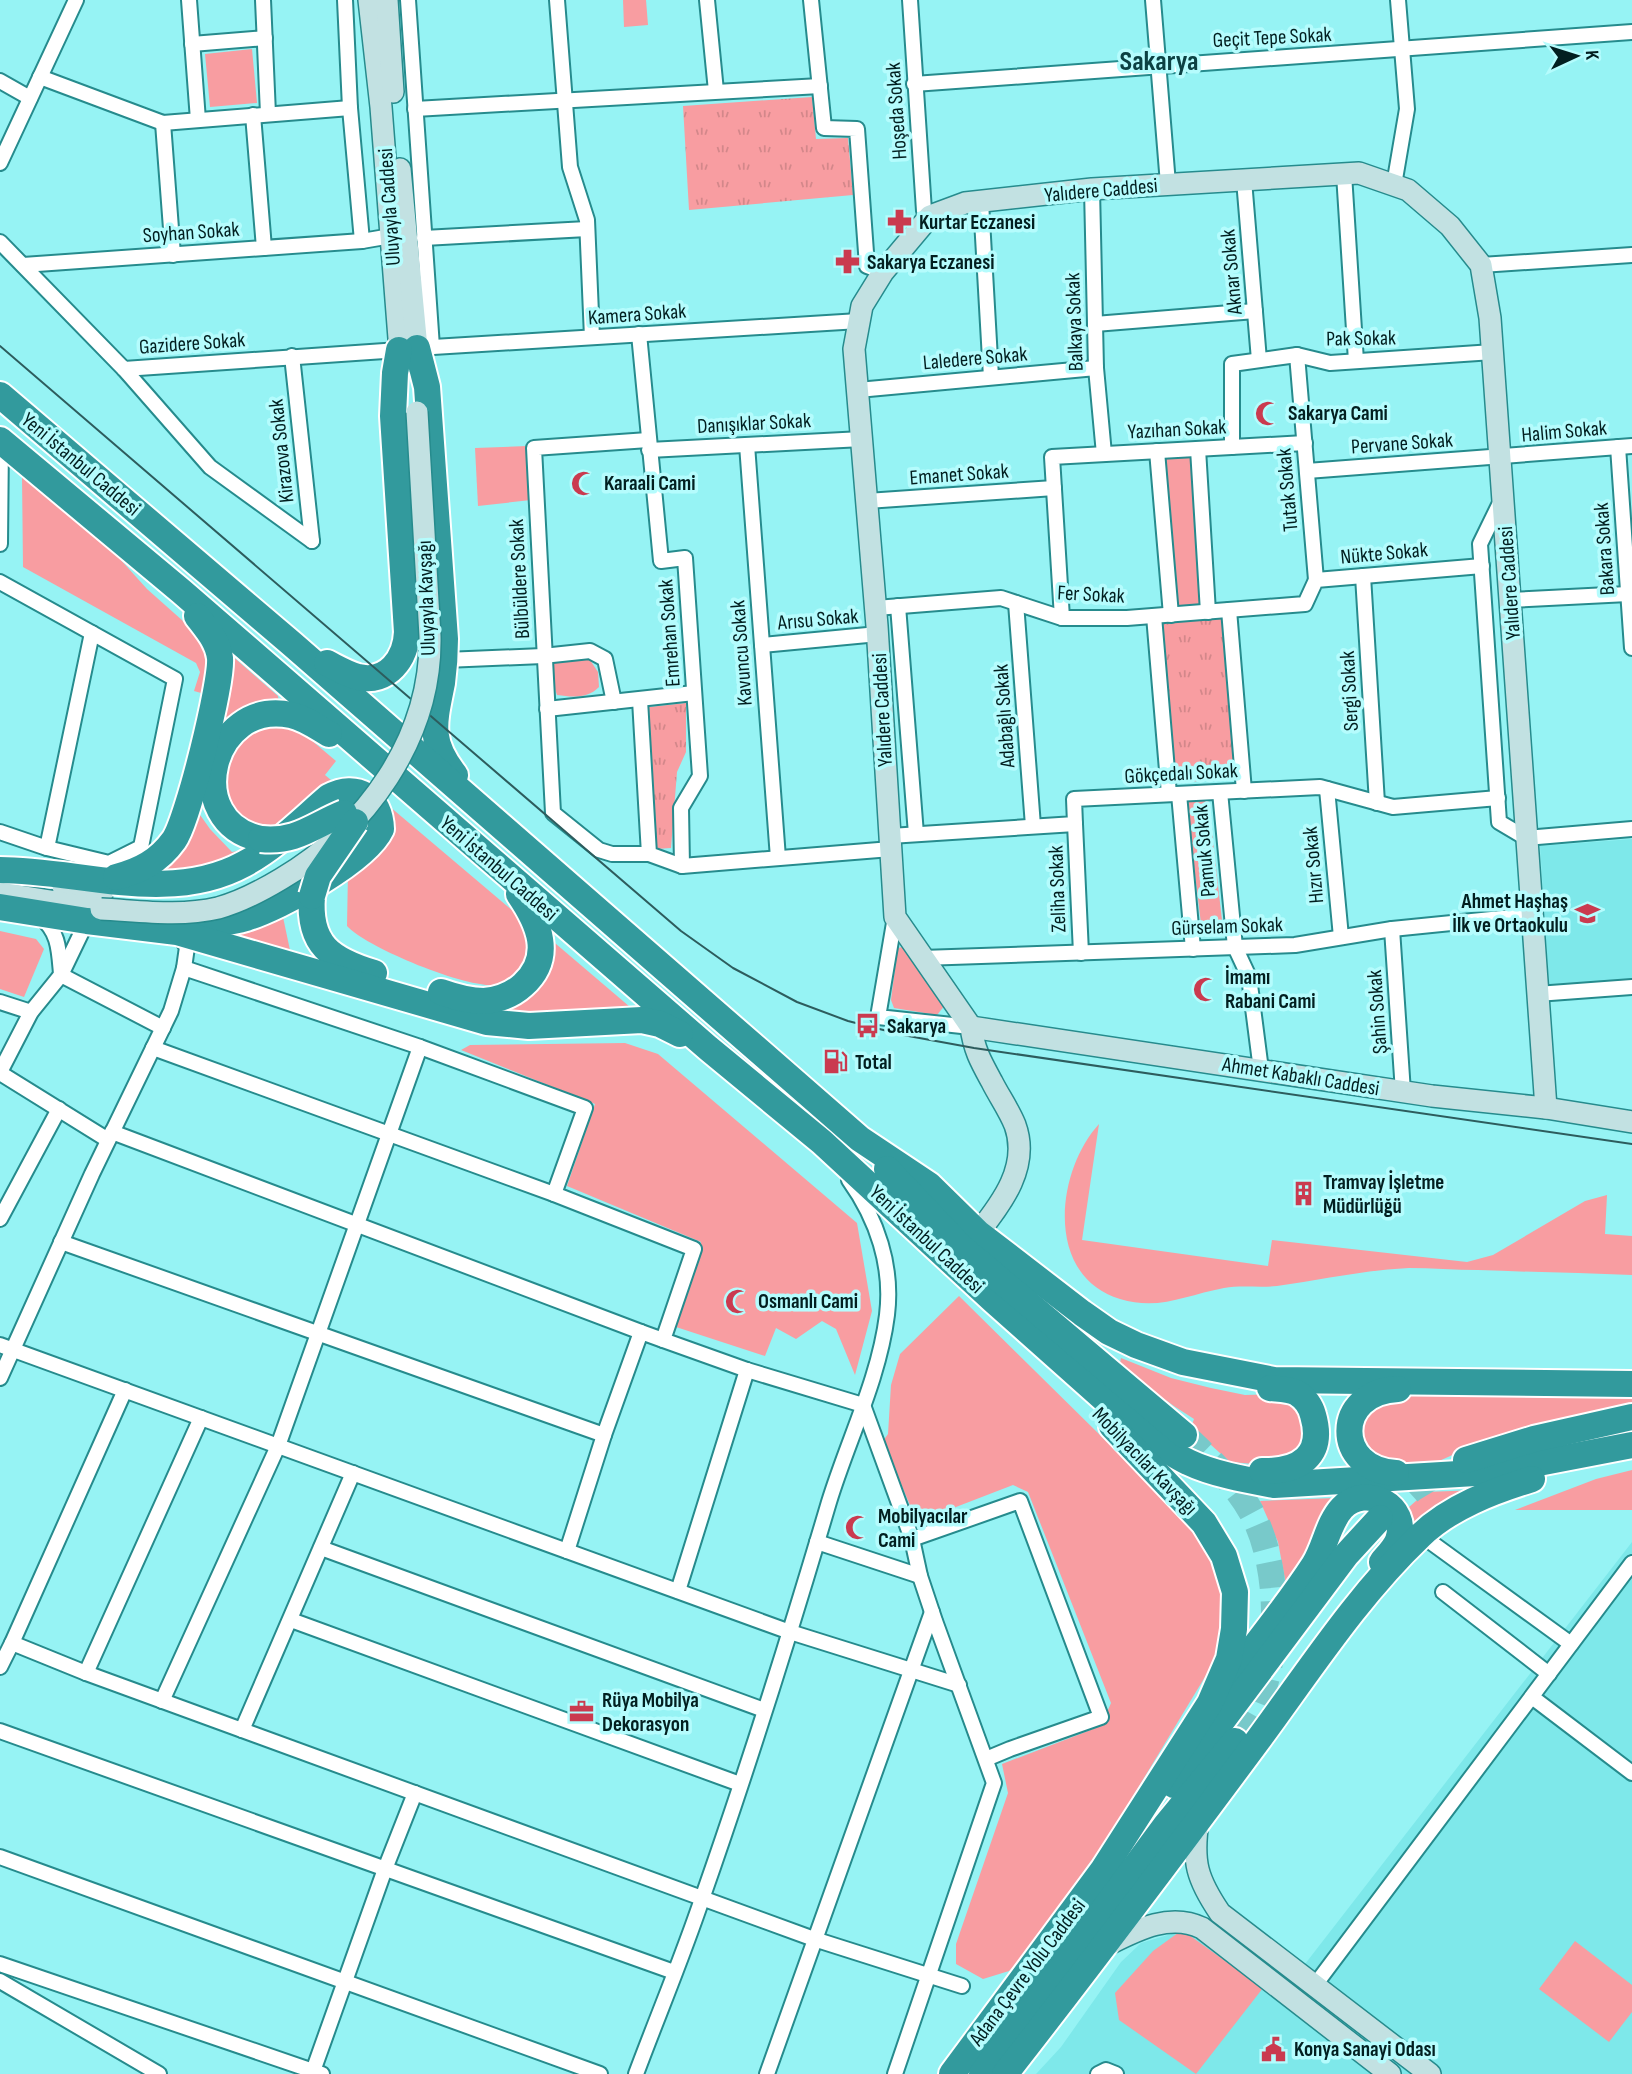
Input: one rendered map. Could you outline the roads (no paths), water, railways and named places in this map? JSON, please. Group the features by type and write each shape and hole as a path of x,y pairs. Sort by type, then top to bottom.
{"highway":[{"path":"292,644 348,674 365,678 387,672 403,654 407,632 393,416 395,373 416,348"},
{"path":"416,348 427,387 444,620 444,660 434,719 435,738 443,760 477,804"},
{"name":"Yeni İstanbul Caddesi","path":"0,395 477,804 860,1139"},
{"name":"Yeni İstanbul Caddesi","path":"0,441 181,591 708,1048 822,1142 993,1300"},
{"path":"96,901 129,874 155,860 174,839 187,810 220,669 217,645 181,591"},
{"path":"403,654 417,670 431,670 444,660"},
{"path":"349,818 297,836 276,840 245,834 230,823 219,806 214,788 214,769 219,751 229,736 243,723 269,714 295,716 373,759"},
{"path":"0,906 34,913 168,883 199,880 230,871 258,856 329,797 340,792 359,792 369,798 378,810 381,829 370,845 304,891 248,917 177,932"},
{"path":"349,818 318,876 312,896 312,917 318,939 325,949 343,962 460,998 484,1001 509,995 535,971 541,951 540,933 534,916 502,870"},
{"path":"0,870 96,901 177,932 487,1022 529,1026 642,1020 660,1024 708,1048"},
{"path":"860,1139 929,1185 978,1233 1109,1332 1183,1362 1274,1380 1632,1384"},
{"name":"Mobilyacılar Kavşağı","path":"860,1139 961,1247 1184,1435"},
{"name":"Mobilyacılar Kavşağı","path":"993,1300 1137,1428 1189,1463 1245,1480 1274,1485 1458,1468 1515,1469 1632,1446"},
{"name":"Mobilyacılar Kavşağı","path":"993,1300 1042,1355 1159,1473 1204,1523 1224,1556 1234,1592 1234,1629 1229,1659 1210,1703 1103,1870"},
{"path":"1213,1370 1244,1384 1296,1392 1310,1406 1316,1434 1314,1450 1303,1462 1289,1470 1214,1471"},
{"path":"1458,1468 1385,1473 1369,1468 1356,1454 1350,1425 1356,1407 1365,1398 1384,1390 1466,1381"},
{"name":"Mobilyacılar Kavşağı","path":"1458,1468 1534,1439 1632,1417"},
{"name":"Mobilyacılar Kavşağı","path":"1005,2074 1105,1946 1366,1595 1421,1535 1448,1515 1503,1488 1612,1457 1632,1446"},
{"path":"1182,1744 1315,1564 1342,1508 1355,1499 1368,1496 1380,1499 1388,1505 1395,1512 1399,1524 1398,1541 1376,1571 1366,1595"},
{"path":"1103,1870 1139,1832 1346,1555 1380,1518"},
{"path":"982,2074 1166,1825 1235,1741"},
{"name":"Adana Çevre Yolu Caddesi","path":"952,2074 1103,1870"}],"street":[{"path":"0,163 76,0"},
{"path":"189,0 198,120"},
{"path":"263,0 265,38 260,115 264,248"},
{"path":"345,0 350,108 362,242"},
{"name":"Uluyayla Caddesi","path":"369,0 391,236 416,348"},
{"name":"Uluyayla Caddesi","path":"387,0 416,348 410,413"},
{"path":"408,0 424,238 416,348"},
{"path":"557,0 570,167 587,219 592,338"},
{"path":"708,0 716,92"},
{"path":"811,0 824,128 857,129 867,267 883,272"},
{"name":"Hoşeda Sokak","path":"910,0 924,211 930,216"},
{"path":"1153,0 1168,184"},
{"path":"1394,186 1407,109 1398,0"},
{"name":"Geçit Tepe Sokak","path":"914,83 1632,32"},
{"path":"192,44 265,38"},
{"path":"40,78 163,123 350,108"},
{"path":"0,81 30,99"},
{"path":"415,109 820,86"},
{"path":"163,123 173,255"},
{"name":"Yalıdere Caddesi","path":"978,1233 1012,1185 1018,1143 1014,1124 974,1048 971,1027 895,917 878,634 854,349 862,306 883,272 930,216 965,203 1092,189 1359,173 1408,191 1450,226 1481,265 1493,352 1546,1108"},
{"path":"1344,174 1356,361"},
{"name":"Aknar Sokak","path":"1244,180 1259,360"},
{"name":"Balkaya Sokak","path":"1092,189 1096,368 1104,454"},
{"path":"982,202 991,377"},
{"path":"424,238 587,229"},
{"name":"Soyhan Sokak","path":"23,265 362,242 391,236"},
{"name":"Gazidere Sokak","path":"0,242 124,369 416,348"},
{"path":"1481,265 1632,255"},
{"path":"1095,324 1255,311"},
{"name":"Kamera Sokak","path":"416,348 859,321"},
{"name":"Emrehan Sokak","path":"639,334 661,561 685,558 701,776 681,808 682,866"},
{"name":"Pak Sokak","path":"1232,447 1232,364 1297,355 1330,363 1493,352"},
{"name":"Tutak Sokak","path":"1297,355 1316,580"},
{"name":"Kirazova Sokak","path":"124,369 210,467 312,541 292,356"},
{"name":"Laledere Sokak","path":"858,390 1096,368"},
{"name":"Uluyayla Kavşağı","path":"96,901 176,899 219,894 245,884 283,862 349,818 388,749 406,710 415,670 417,636 410,413"},
{"name":"Danışıklar Sokak","path":"534,448 747,445 862,439"},
{"path":"0,441 0,544"},
{"name":"Yazıhan Sokak","path":"1054,488 1052,457 1305,443"},
{"name":"Kavuncu Sokak","path":"747,445 778,858"},
{"name":"Halim Sokak","path":"1500,457 1625,447"},
{"name":"Bakara Sokak","path":"1625,447 1628,594 1632,648"},
{"name":"Bülbüldere Sokak","path":"534,448 553,813 599,850 611,854 649,854 682,866"},
{"path":"1198,449 1208,612"},
{"path":"1157,451 1171,615"},
{"name":"Pervane Sokak","path":"1307,471 1500,457"},
{"path":"1054,488 1062,618"},
{"name":"Emanet Sokak","path":"867,501 1054,488"},
{"path":"1503,497 1480,544 1499,822 1526,838 1632,829"},
{"name":"Nükte Sokak","path":"1305,604 1316,580 1482,566"},
{"name":"Sergi Sokak","path":"1363,576 1377,803"},
{"path":"0,582 175,679 141,847 109,863 47,848 0,832"},
{"path":"1510,600 1628,594"},
{"name":"Fer Sokak","path":"876,608 1001,598 1062,618 1154,616 1305,604"},
{"name":"Adabağlı Sokak","path":"1016,603 1033,826"},
{"path":"898,606 916,834"},
{"path":"1229,610 1244,791"},
{"path":"1154,616 1193,949"},
{"path":"47,848 92,633"},
{"name":"Arısu Sokak","path":"762,645 878,634"},
{"path":"444,660 543,656 590,650 605,659 614,702"},
{"path":"547,709 694,693"},
{"path":"640,700 649,854"},
{"name":"Gökçedalı Sokak","path":"1075,824 1074,799 1320,787 1392,807 1498,799"},
{"name":"Hızır Sokak","path":"1327,789 1341,937"},
{"name":"Pamuk Sokak","path":"1220,792 1234,947 1249,977 1261,1070"},
{"path":"682,866 778,858 890,842 916,834 1075,824"},
{"name":"Zeliha Sokak","path":"1075,824 1080,953"},
{"path":"0,876 96,901"},
{"path":"0,893 96,901"},
{"path":"96,901 61,975 31,1012 0,1072 58,1109 110,1136 358,1224 663,1340 747,1370 863,1405"},
{"path":"34,913 50,925 55,934 61,975"},
{"name":"Gürselam Sokak","path":"922,958 1294,945 1392,929 1531,915"},
{"path":"895,917 878,1017 971,1027"},
{"name":"Şahin Sokak","path":"1392,929 1403,1092"},
{"path":"0,1378 6,1347 61,1242 171,1010 184,968 187,947 177,932"},
{"path":"184,968 420,1047 585,1108 554,1194"},
{"path":"61,975 163,1028"},
{"path":"1537,994 1632,987"},
{"path":"0,1002 31,1012"},
{"name":"Ahmet Kabaklı Caddesi","path":"971,1027 1403,1092 1546,1108 1632,1122"},
{"path":"162,1700 278,1446 420,1047"},
{"path":"153,1048 554,1194 694,1249 663,1340"},
{"path":"0,1219 58,1109"},
{"path":"636,2074 703,1898 881,1346 887,1314 886,1266 880,1240 868,1209 822,1142"},
{"path":"61,1242 604,1436"},
{"path":"567,1550 641,1332"},
{"path":"6,1347 790,1632 959,1685"},
{"path":"678,1591 747,1370"},
{"path":"0,1667 125,1391"},
{"path":"863,1405 912,1539 932,1612 994,1783 895,2074"},
{"path":"86,1673 201,1418"},
{"path":"243,1730 353,1473"},
{"path":"912,1539 1020,1501 1101,1717 986,1759"},
{"path":"1421,1535 1571,1644"},
{"path":"817,1542 920,1576"},
{"path":"321,1548 764,1710"},
{"path":"1315,1985 1632,1563"},
{"path":"1443,1592 1549,1674"},
{"path":"767,2074 932,1612"},
{"path":"291,1620 740,1784"},
{"path":"12,1643 86,1673 814,1939 961,1986"},
{"path":"1532,1697 1632,1773"},
{"path":"0,1731 674,1972"},
{"path":"0,1964 316,2073 344,1982 415,1793"},
{"path":"1198,1821 1195,1843 1198,1870 1203,1889 1220,1913 1430,2074"},
{"path":"0,1857 600,2074"},
{"path":"1105,1946 1140,1928 1165,1922 1190,1922 1202,1927 1390,2074"},
{"path":"0,1981 159,2074"},
{"path":"1098,2074 1106,2070 1116,2074"}],"tunnel":[{"path":"1184,1435 1240,1494 1254,1517 1269,1561 1274,1611 1270,1661 1256,1710 1235,1741"},
{"path":"1380,1518 1412,1489 1439,1473"}],"tram line":[{"path":"0,346 681,931 733,968 797,1002 848,1021 903,1035 974,1048 1632,1144"}],"place":[{"name":"Kurtar Eczanesi","path":"899,222"},
{"name":"Sakarya Eczanesi","path":"847,262"},
{"name":"Sakarya Cami","path":"1268,413"},
{"name":"Karaali Cami","path":"584,483"},
{"name":"Ahmet Haşhaş İlk ve Ortaokulu","path":"1588,913"},
{"name":"İmamı Rabani Cami","path":"1205,989"},
{"name":"Sakarya","path":"867,1026"},
{"name":"Total","path":"835,1062"},
{"name":"Tramvay İşletme Müdürlüğü","path":"1303,1194"},
{"name":"Osmanlı Cami","path":"738,1301"},
{"name":"Mobilyacılar Cami","path":"858,1528"},
{"name":"Rüya Mobilya Dekorasyon","path":"582,1712"},
{"name":"Konya Sanayi Odası","path":"1274,2049"}],"district":[{"name":"Sakarya","path":"1159,60"}]}
